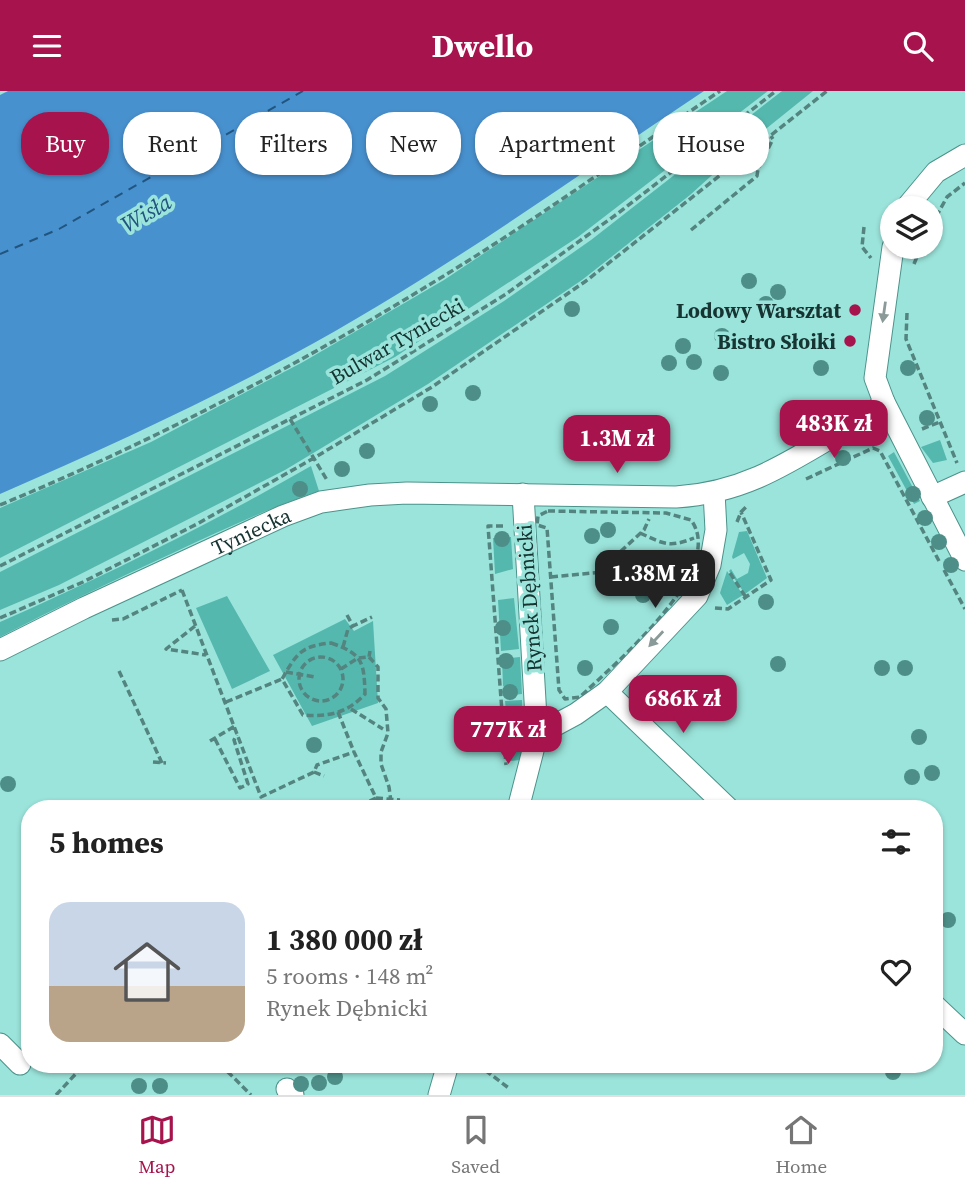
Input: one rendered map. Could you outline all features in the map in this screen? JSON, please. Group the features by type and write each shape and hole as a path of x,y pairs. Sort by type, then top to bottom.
{"street":[{"path":"916,196 936,172 965,155"},
{"path":"891,259 875,378 884,402 965,560"},
{"name":"Rynek Dębnicki","path":"520,800 537,735 523,494 661,497 714,492 751,482 782,467 877,410 884,402"},
{"path":"932,497 965,482"},
{"path":"537,735 576,714 607,692 696,596 710,565 716,530 714,492"},
{"name":"Tyniecka","path":"0,650 251,529 321,502 407,493 523,494"},
{"path":"607,692 720,800"},
{"path":"943,1013 965,1034"},
{"path":"0,1044 20,1064"},
{"path":"439,1095 445,1073"}],"path":[{"path":"0,505 122,451 286,369 444,276 720,91"},
{"name":"Bulwar Tyniecki","path":"749,112 776,91"},
{"path":"691,230 757,176 773,139 771,136 827,91"},
{"name":"Bulwar Tyniecki","path":"0,566 368,380 506,295 668,175"},
{"path":"0,618 83,582 197,524 432,387 586,281 721,175"},
{"path":"943,204 947,197 965,183"},
{"path":"864,227 862,247 873,260"},
{"path":"911,272 916,259"},
{"path":"908,312 906,339 958,466 965,465"},
{"path":"290,419 329,484"},
{"path":"915,431 940,422"},
{"path":"797,483 873,448 880,451 965,609"},
{"path":"736,524 741,512 752,503"},
{"path":"548,511 649,513 666,513 691,520 699,535 699,551 684,584 667,611 580,697 565,699 559,690 547,528 537,525 538,516 548,511"},
{"path":"715,600 713,607 728,608 771,580 741,512"},
{"path":"551,577 614,571 620,552 644,530 649,513"},
{"path":"507,770 488,526 510,526"},
{"path":"640,533 667,545 699,535"},
{"path":"725,566 746,597"},
{"path":"182,590 261,797 314,772 317,765 354,752"},
{"path":"347,615 353,626"},
{"path":"343,647 348,629 372,617"},
{"path":"195,626 166,649 207,655"},
{"path":"226,702 282,679 295,656 310,645 331,643 351,650 358,658 364,667 365,694 351,709 303,715 282,679"},
{"path":"369,657 370,651"},
{"path":"322,656 335,660 341,669 343,678 340,690 331,698 318,701 309,698 302,691 300,673 307,662 322,656"},
{"path":"341,669 358,658 369,657"},
{"path":"369,657 378,667 378,698 386,709 388,733 381,764 391,800"},
{"path":"120,671 164,763 153,762"},
{"path":"286,672 315,677"},
{"path":"351,709 383,729"},
{"path":"338,712 376,798"},
{"path":"235,726 213,740 240,788 248,784 234,740 238,734"},
{"path":"314,772 324,776"},
{"path":"372,800 400,800"},
{"path":"56,1095 77,1073"},
{"path":"229,1073 251,1095"},
{"path":"489,1073 510,1089"}],"shaded area":[{"path":"727,91 768,91 741,112 696,112"},
{"path":"782,91 813,91 769,126 769,112 755,112"},
{"path":"653,140 653,175 659,175 578,237 395,357 0,558 0,508 151,442 303,362 444,280 601,175 639,175 639,150"},
{"path":"674,175 712,175 582,280 428,384 285,470 59,585 0,610 0,572 385,376 504,301 591,240"},
{"path":"940,440 947,460 933,463 921,447"},
{"path":"894,452 920,501 914,504 888,456"},
{"path":"311,466 319,491 210,536 0,637 0,622 158,548"},
{"path":"747,531 767,578 745,594 729,571 731,569 737,579 748,573 750,564 744,553 733,559 732,557 739,532"},
{"path":"511,537 513,569 495,574 493,538"},
{"path":"727,571 743,595 727,605 720,593"},
{"path":"227,596 270,671 232,689 196,608"},
{"path":"514,598 519,649 501,651 498,600"},
{"path":"345,619 354,631 373,621 378,703 312,726 273,655"},
{"path":"520,657 522,694 504,696 506,687 503,686 502,659"},
{"path":"522,700 523,739 520,760 511,761 505,701"}],"water":[{"name":"Wisła","path":"8,91 704,91 673,112 653,112 653,125 639,135 639,112 475,112 475,175 580,175 398,294 292,355 111,445 0,494 0,95"}],"ferry route":[{"path":"0,254 59,229 303,91"}],"place":[{"name":"Lodowy Warsztat","path":"855,310"},
{"name":"Bistro Słoiki","path":"850,341"}]}
